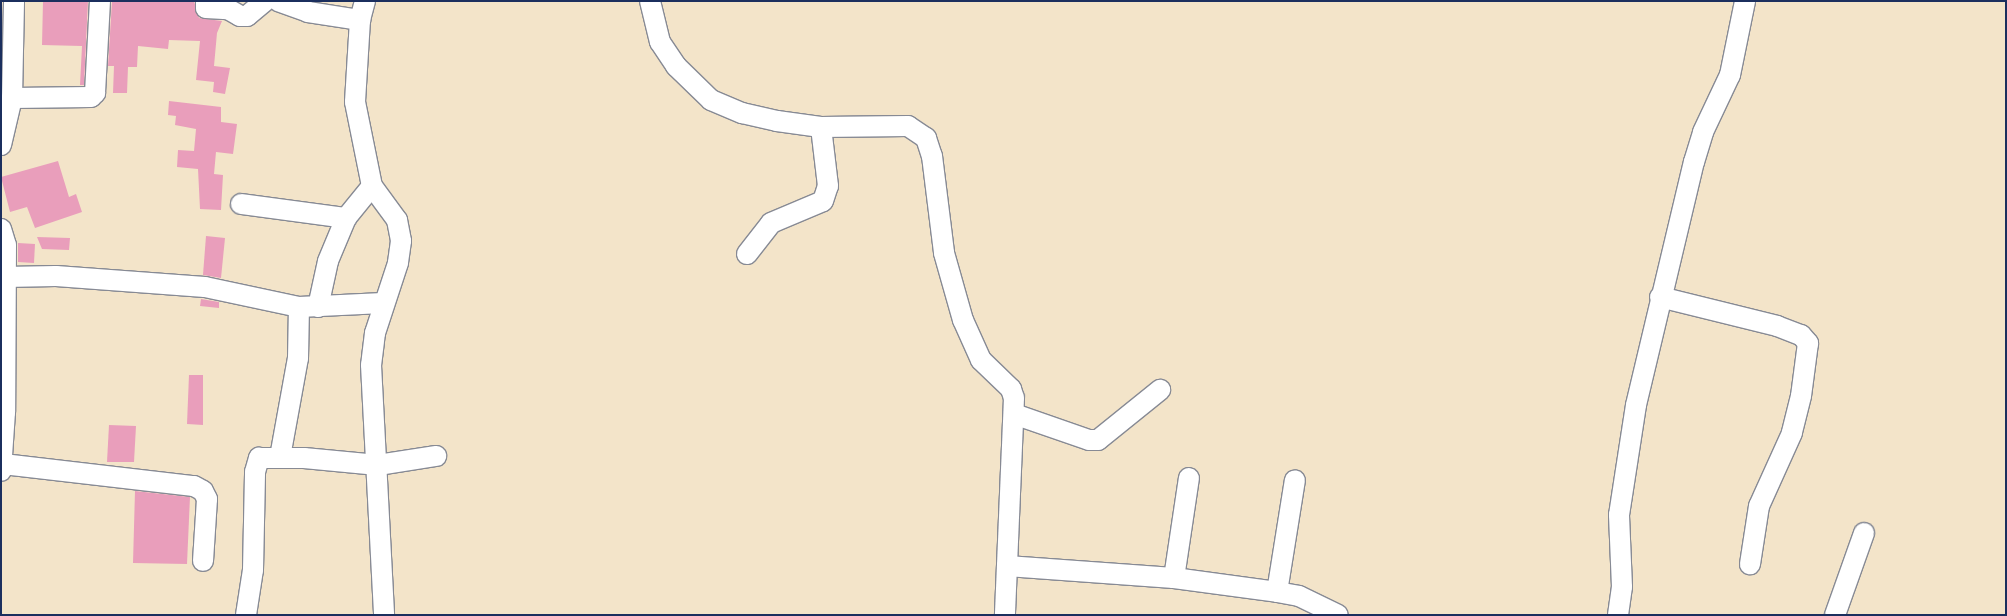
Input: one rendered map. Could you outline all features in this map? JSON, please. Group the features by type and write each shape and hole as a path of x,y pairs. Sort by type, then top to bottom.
{"street":[{"path":"1,146 12,98 7,66 14,1"},
{"path":"12,98 91,97 95,93 100,1"},
{"path":"206,1 206,8 228,9 240,16 248,16 266,1"},
{"path":"278,1 308,12 363,10 355,102 372,186 397,220 401,241 398,263 383,303 371,365 378,465 384,615"},
{"path":"650,1 660,42 676,66 711,100 742,112 821,127 908,126 926,138 932,156 944,253 963,320 981,360 1011,389 1014,414 1008,566 1004,615"},
{"path":"1618,615 1622,586 1619,515 1636,405 1660,296 1703,132 1723,92 1737,51 1745,1"},
{"path":"747,254 771,223 823,201 828,186 821,127"},
{"path":"280,457 309,307 346,218 372,186"},
{"path":"241,204 346,218"},
{"path":"1,229 6,245 2,467 194,486 203,491 207,500 202,561"},
{"path":"5,277 47,275 204,287 309,307 383,303"},
{"path":"1660,296 1777,326 1801,335 1808,343 1802,396 1792,433 1759,506 1750,564"},
{"path":"1014,414 1089,440 1098,440 1160,390"},
{"path":"246,615 253,570 255,462 259,458 280,457 378,465 436,456"},
{"path":"1174,578 1189,478"},
{"path":"1278,592 1295,480"},
{"path":"1835,615 1864,533"},
{"path":"1008,566 1174,578 1278,592 1299,596 1338,615"}],"building":[{"path":"43,1 88,1 84,85 80,85 82,46 42,45"},
{"path":"112,1 194,1 199,18 222,21 217,33 214,66 230,68 225,94 213,92 214,82 196,80 200,41 169,40 168,49 138,46 137,67 128,67 127,93 113,93 114,66 108,66"},
{"path":"169,101 221,107 221,122 237,124 233,154 216,152 214,174 223,175 221,210 200,209 198,169 177,167 178,150 194,151 196,129 175,125 176,116 168,115"},
{"path":"58,161 69,197 76,194 82,212 35,228 27,207 10,212 1,177"},
{"path":"206,236 225,238 221,278 203,275"},
{"path":"37,237 70,238 69,250 42,249"},
{"path":"18,243 35,244 34,263 18,262"},
{"path":"201,299 219,302 219,308 200,306"},
{"path":"189,375 203,375 203,425 187,424"},
{"path":"109,425 136,426 134,462 107,462"},
{"path":"135,491 190,497 187,564 133,563"}]}
